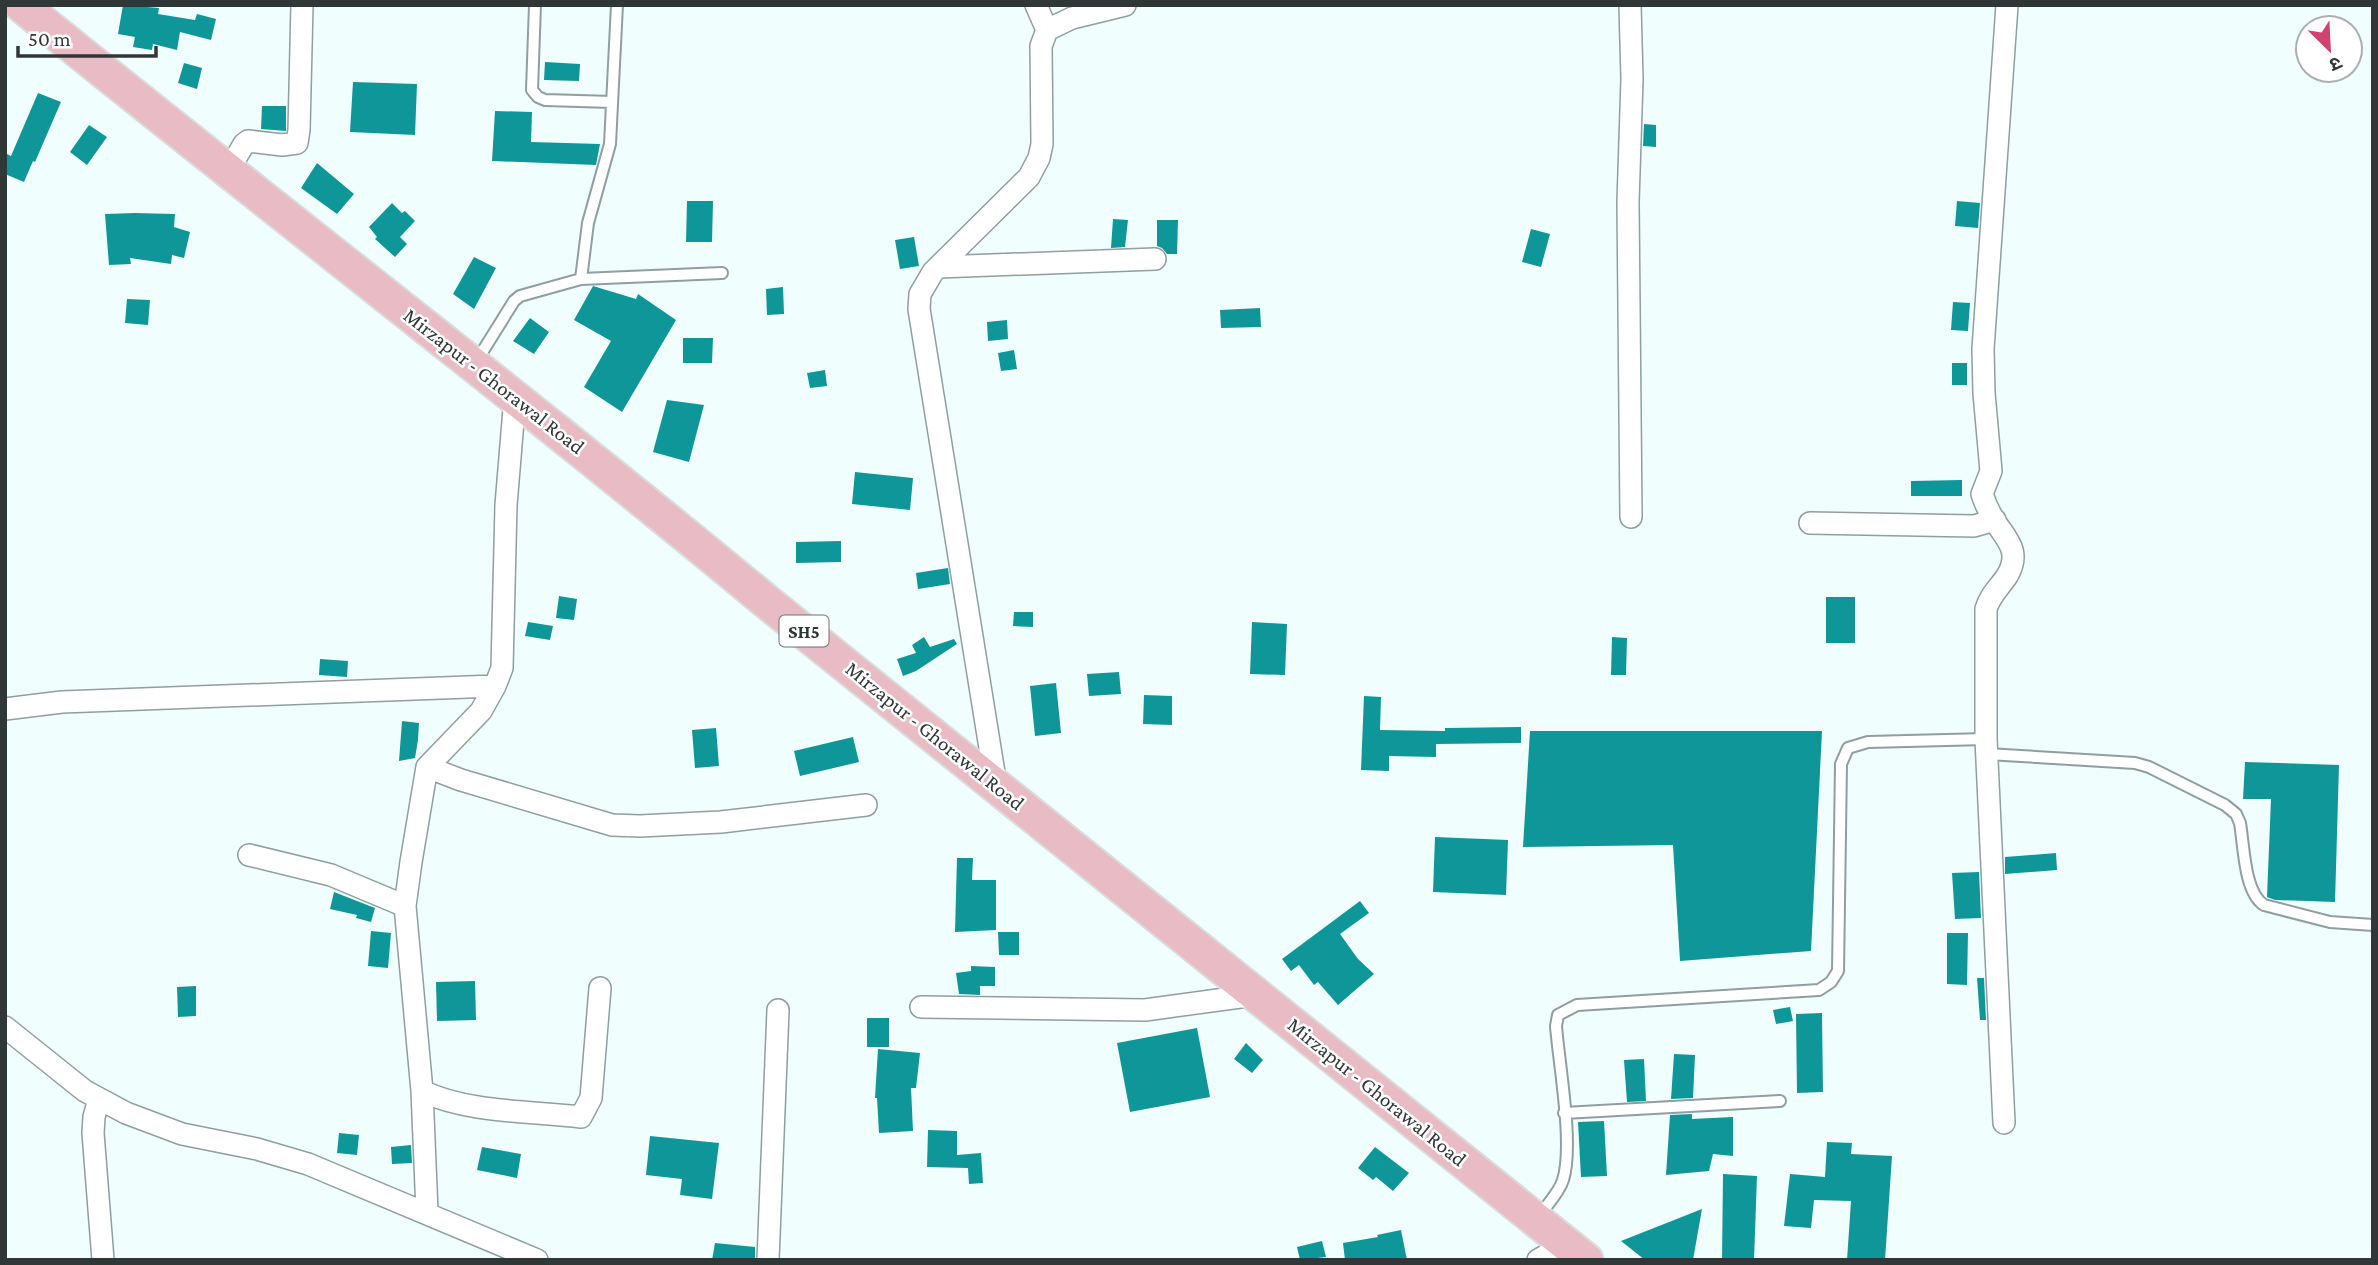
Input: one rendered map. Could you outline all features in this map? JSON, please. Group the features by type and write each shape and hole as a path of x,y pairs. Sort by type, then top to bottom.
{"main road":[{"name":"Mirzapur - Ghorawal Road","path":"21,5 228,172 515,397 1537,1220 1563,1255"}],"street":[{"path":"228,172 248,141 282,145 297,143 302,5"},
{"path":"1036,5 1047,30"},
{"path":"996,785 919,309 920,294 925,283 939,267 1029,177 1039,159 1042,144 1041,46 1047,30 1072,18 1125,5"},
{"path":"1630,5 1632,79 1628,202 1631,516"},
{"path":"2004,1123 1986,747 1986,609 1990,596 2007,575 2013,550 1982,494 1991,471 1983,349 2007,5"},
{"path":"939,267 1155,259"},
{"path":"427,1212 422,1091 405,906 427,767 481,711 502,668 506,505 515,397"},
{"path":"1810,523 1974,526 1995,520"},
{"path":"5,709 62,702 495,686"},
{"path":"427,767 461,780 611,825 721,822 866,805"},
{"path":"249,855 331,876 405,906"},
{"path":"422,1091 437,1098 499,1109 581,1116 591,1098 600,988"},
{"path":"921,1007 1145,1010 1255,995"},
{"path":"768,1260 778,1010"},
{"path":"5,1027 72,1081 99,1099 164,1128 198,1138 257,1149 308,1164 537,1260"},
{"path":"99,1099 93,1133 103,1260"}],"lane":[{"path":"535,5 532,90 545,100 612,102"},
{"path":"581,279 590,215 610,144 617,5"},
{"path":"475,365 514,301 520,296 581,279 722,273"},
{"path":"1537,1220 1563,1182 1567,1141 1556,1027 1558,1015 1577,1005 1819,990 1831,982 1838,971 1841,764 1848,748 1868,742 1986,747 2136,763 2159,771 2236,814 2240,823 2251,889 2257,901 2330,922 2373,925"},
{"path":"1564,1113 1780,1101"}],"building":[{"path":"123,5 159,8 158,14 195,20 197,14 216,19 211,40 180,32 177,50 153,44 152,50 133,47 135,37 118,34"},
{"path":"545,62 580,64 579,81 544,80"},
{"path":"184,63 202,68 197,89 178,83"},
{"path":"353,82 417,84 415,135 350,132"},
{"path":"38,93 61,102 24,182 5,174 5,153 11,156"},
{"path":"262,106 286,106 286,131 261,129"},
{"path":"495,111 532,112 531,142 600,144 596,165 492,161"},
{"path":"1644,124 1656,125 1656,147 1643,146"},
{"path":"89,125 107,137 87,165 70,152"},
{"path":"317,163 354,194 337,214 301,188"},
{"path":"687,201 713,201 712,242 686,242"},
{"path":"1957,201 1980,203 1978,228 1955,226"},
{"path":"392,203 415,221 400,237 407,244 395,257 375,239 377,237 369,227"},
{"path":"105,214 175,214 174,227 190,232 184,258 172,255 171,264 130,258 131,264 109,265"},
{"path":"1113,219 1128,220 1125,247 1111,248"},
{"path":"1157,220 1178,220 1177,254 1167,254 1157,246"},
{"path":"1531,229 1550,234 1541,267 1522,262"},
{"path":"914,237 919,266 900,269 895,240"},
{"path":"474,257 496,268 474,309 453,294"},
{"path":"593,286 636,299 638,294 676,320 622,412 584,387 611,341 574,320"},
{"path":"783,287 784,314 767,315 766,289"},
{"path":"127,299 150,300 148,325 125,323"},
{"path":"1953,302 1970,303 1968,331 1951,330"},
{"path":"1260,308 1261,327 1221,328 1220,310"},
{"path":"530,318 549,332 534,354 513,341"},
{"path":"1007,320 1008,339 988,341 987,322"},
{"path":"683,338 713,338 712,363 683,363"},
{"path":"1014,350 1017,369 1001,371 998,353"},
{"path":"1952,363 1967,363 1967,385 1952,385"},
{"path":"825,370 827,386 810,388 807,373"},
{"path":"667,400 704,405 689,462 653,452"},
{"path":"855,472 913,478 910,510 852,504"},
{"path":"1962,480 1962,496 1911,496 1911,481"},
{"path":"841,541 841,562 796,563 796,542"},
{"path":"948,568 950,584 918,589 916,573"},
{"path":"559,596 577,599 574,620 556,618"},
{"path":"1826,597 1855,597 1855,643 1826,643"},
{"path":"1014,612 1033,612 1033,627 1013,626"},
{"path":"528,622 553,626 550,640 525,636"},
{"path":"1252,622 1287,624 1285,675 1250,674"},
{"path":"924,637 930,647 954,639 957,644 916,671 903,676 897,659 916,653 912,645"},
{"path":"1612,637 1627,638 1626,675 1611,675"},
{"path":"320,659 348,661 347,677 319,675"},
{"path":"1119,672 1121,694 1089,696 1087,674"},
{"path":"1056,683 1061,733 1035,736 1030,686"},
{"path":"1144,695 1172,696 1172,725 1143,724"},
{"path":"1364,696 1381,697 1380,730 1445,731 1445,728 1521,727 1521,743 1436,744 1436,757 1389,756 1389,771 1361,770"},
{"path":"402,721 419,723 418,740 415,758 399,761"},
{"path":"716,728 719,766 695,768 692,730"},
{"path":"1530,731 1822,731 1811,951 1680,961 1673,845 1523,847"},
{"path":"853,737 859,762 800,776 794,751"},
{"path":"2245,762 2339,765 2335,902 2275,900 2267,897 2271,799 2243,799"},
{"path":"1435,837 1508,840 1506,895 1433,892"},
{"path":"2056,853 2057,870 2005,874 2005,857"},
{"path":"957,858 973,858 972,880 996,880 996,930 955,932"},
{"path":"1979,872 1981,918 1955,919 1952,873"},
{"path":"334,892 375,908 371,922 356,918 357,915 330,909"},
{"path":"1360,901 1369,913 1340,934 1358,959 1374,974 1338,1005 1318,982 1314,985 1299,965 1291,971 1282,959"},
{"path":"371,931 391,933 388,968 368,966"},
{"path":"998,932 1019,932 1019,955 999,955"},
{"path":"1947,933 1968,933 1967,985 1947,984"},
{"path":"971,966 995,967 995,986 980,986 980,995 959,994 956,973 971,971"},
{"path":"1977,978 1984,978 1986,1020 1980,1020"},
{"path":"475,981 476,1020 437,1021 436,982"},
{"path":"196,986 196,1016 178,1017 177,987"},
{"path":"1790,1007 1793,1021 1776,1024 1773,1010"},
{"path":"1822,1013 1823,1092 1797,1093 1796,1014"},
{"path":"867,1018 889,1018 889,1047 867,1047"},
{"path":"1197,1028 1210,1097 1130,1112 1117,1043"},
{"path":"1246,1043 1263,1060 1252,1073 1234,1059"},
{"path":"878,1049 920,1053 916,1088 911,1088 913,1131 879,1133 875,1098"},
{"path":"1674,1054 1695,1055 1693,1098 1671,1099"},
{"path":"1644,1059 1646,1101 1627,1102 1624,1060"},
{"path":"1692,1114 1692,1119 1733,1117 1733,1156 1713,1154 1709,1171 1666,1175 1670,1115"},
{"path":"1604,1121 1607,1176 1581,1177 1578,1122"},
{"path":"928,1130 957,1131 957,1155 981,1153 983,1183 969,1184 968,1168 927,1167"},
{"path":"339,1133 359,1135 357,1155 337,1153"},
{"path":"650,1136 719,1143 712,1199 680,1195 682,1179 646,1175"},
{"path":"1827,1142 1852,1143 1851,1154 1892,1156 1885,1260 1847,1260 1851,1201 1814,1200 1811,1228 1784,1226 1790,1174 1825,1177"},
{"path":"411,1145 412,1163 392,1164 391,1147"},
{"path":"482,1147 521,1154 517,1178 477,1170"},
{"path":"1375,1147 1409,1173 1393,1191 1376,1177 1373,1180 1358,1168"},
{"path":"1723,1174 1757,1176 1754,1260 1722,1260"},
{"path":"1702,1209 1693,1260 1645,1260 1621,1241"},
{"path":"1401,1230 1407,1260 1345,1260 1343,1243"},
{"path":"1322,1241 1326,1257 1300,1260 1297,1247"},
{"path":"715,1243 755,1247 755,1260 712,1260"}]}
